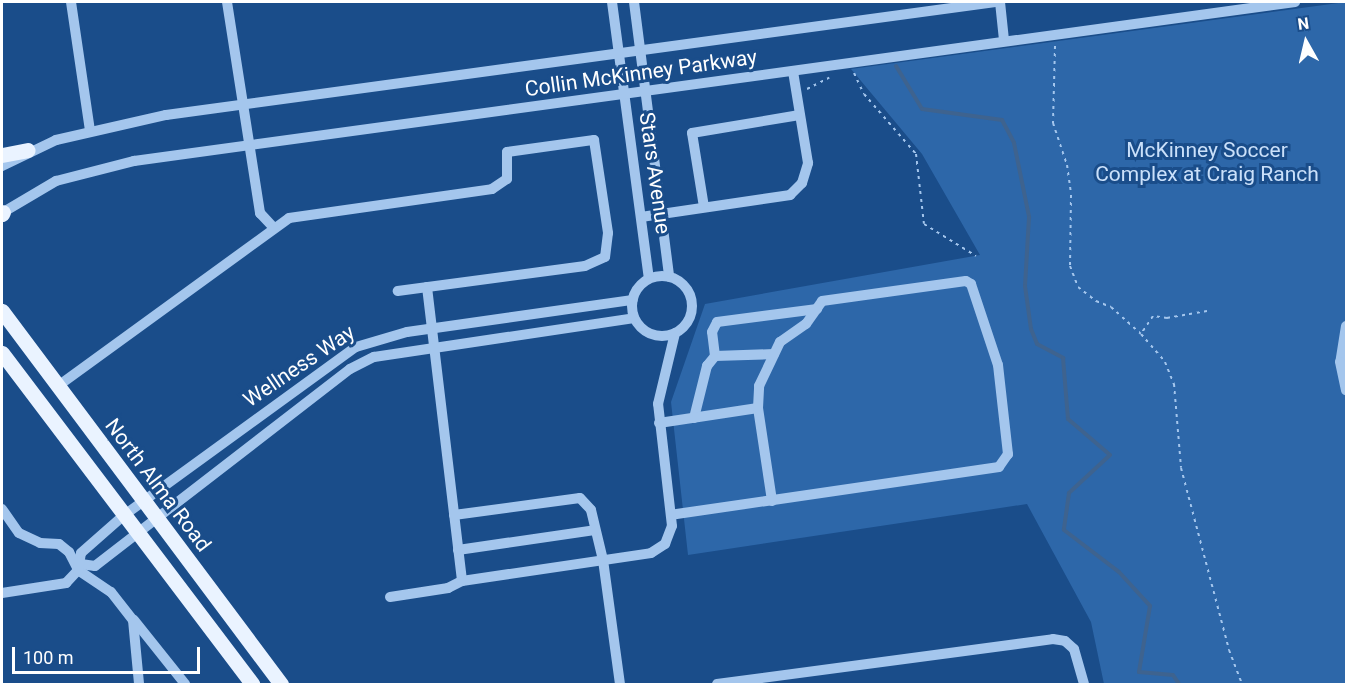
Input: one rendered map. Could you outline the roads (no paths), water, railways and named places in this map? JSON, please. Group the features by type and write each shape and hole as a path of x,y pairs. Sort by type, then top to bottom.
{"main road":[{"path":"2,154 28,150"},
{"name":"North Alma Road","path":"3,311 281,684"},
{"path":"2,353 252,684"}],"street":[{"path":"71,2 90,130"},
{"path":"227,2 260,213 273,227"},
{"name":"Stars Avenue","path":"612,2 649,279"},
{"name":"Stars Avenue","path":"634,2 669,277"},
{"name":"Collin McKinney Parkway","path":"2,166 28,150 90,130 242,106 995,2"},
{"path":"1000,2 1004,40"},
{"name":"Collin McKinney Parkway","path":"2,213 28,195 79,172 134,161 646,93 1004,40 1295,2"},
{"path":"641,217 790,195 802,183 808,163 793,71"},
{"path":"704,207 692,133 800,115"},
{"path":"58,386 273,227 289,218 492,189 507,179 507,152 594,140 608,233 604,257 585,266 398,291"},
{"path":"390,597 448,588 462,581 651,553 665,544 672,526 658,404 675,333 690,317 691,299 682,284 669,277 649,279 641,284 633,300 634,318 649,333 675,333"},
{"path":"671,515 772,501 988,471 999,467 1008,454 998,365 972,284 966,281 822,301 806,324 780,342 759,386 758,408 772,501"},
{"path":"427,287 430,328 462,581"},
{"name":"Wellness Way","path":"633,300 430,328 379,337 356,347 123,516 81,553 79,567 95,566 135,532 350,369 374,357 433,346 634,318"},
{"path":"694,418 707,366 715,356 711,332 717,322 817,309"},
{"path":"1347,326 1340,353 1347,390"},
{"path":"715,356 774,354"},
{"path":"286,396 296,410"},
{"path":"659,423 758,408"},
{"path":"235,434 247,448"},
{"path":"454,516 580,498 591,510 603,560 620,684"},
{"path":"2,509 19,533 40,543 58,544 69,552 79,567 111,591 185,684"},
{"path":"458,550 595,530"},
{"path":"2,593 66,583 79,567"},
{"path":"134,620 139,684"},
{"path":"717,684 1053,639 1065,640 1074,649 1084,684"}],"waterway":[{"path":"896,66 922,109 1002,120 1014,143 1029,217 1025,286 1031,329 1037,344 1063,358 1068,419 1110,455 1069,493 1064,530 1119,572 1150,606 1139,672 1173,675 1179,684"}],"park label":[{"name":"McKinney Soccer Complex at Craig Ranch","path":"1207,162"}]}
